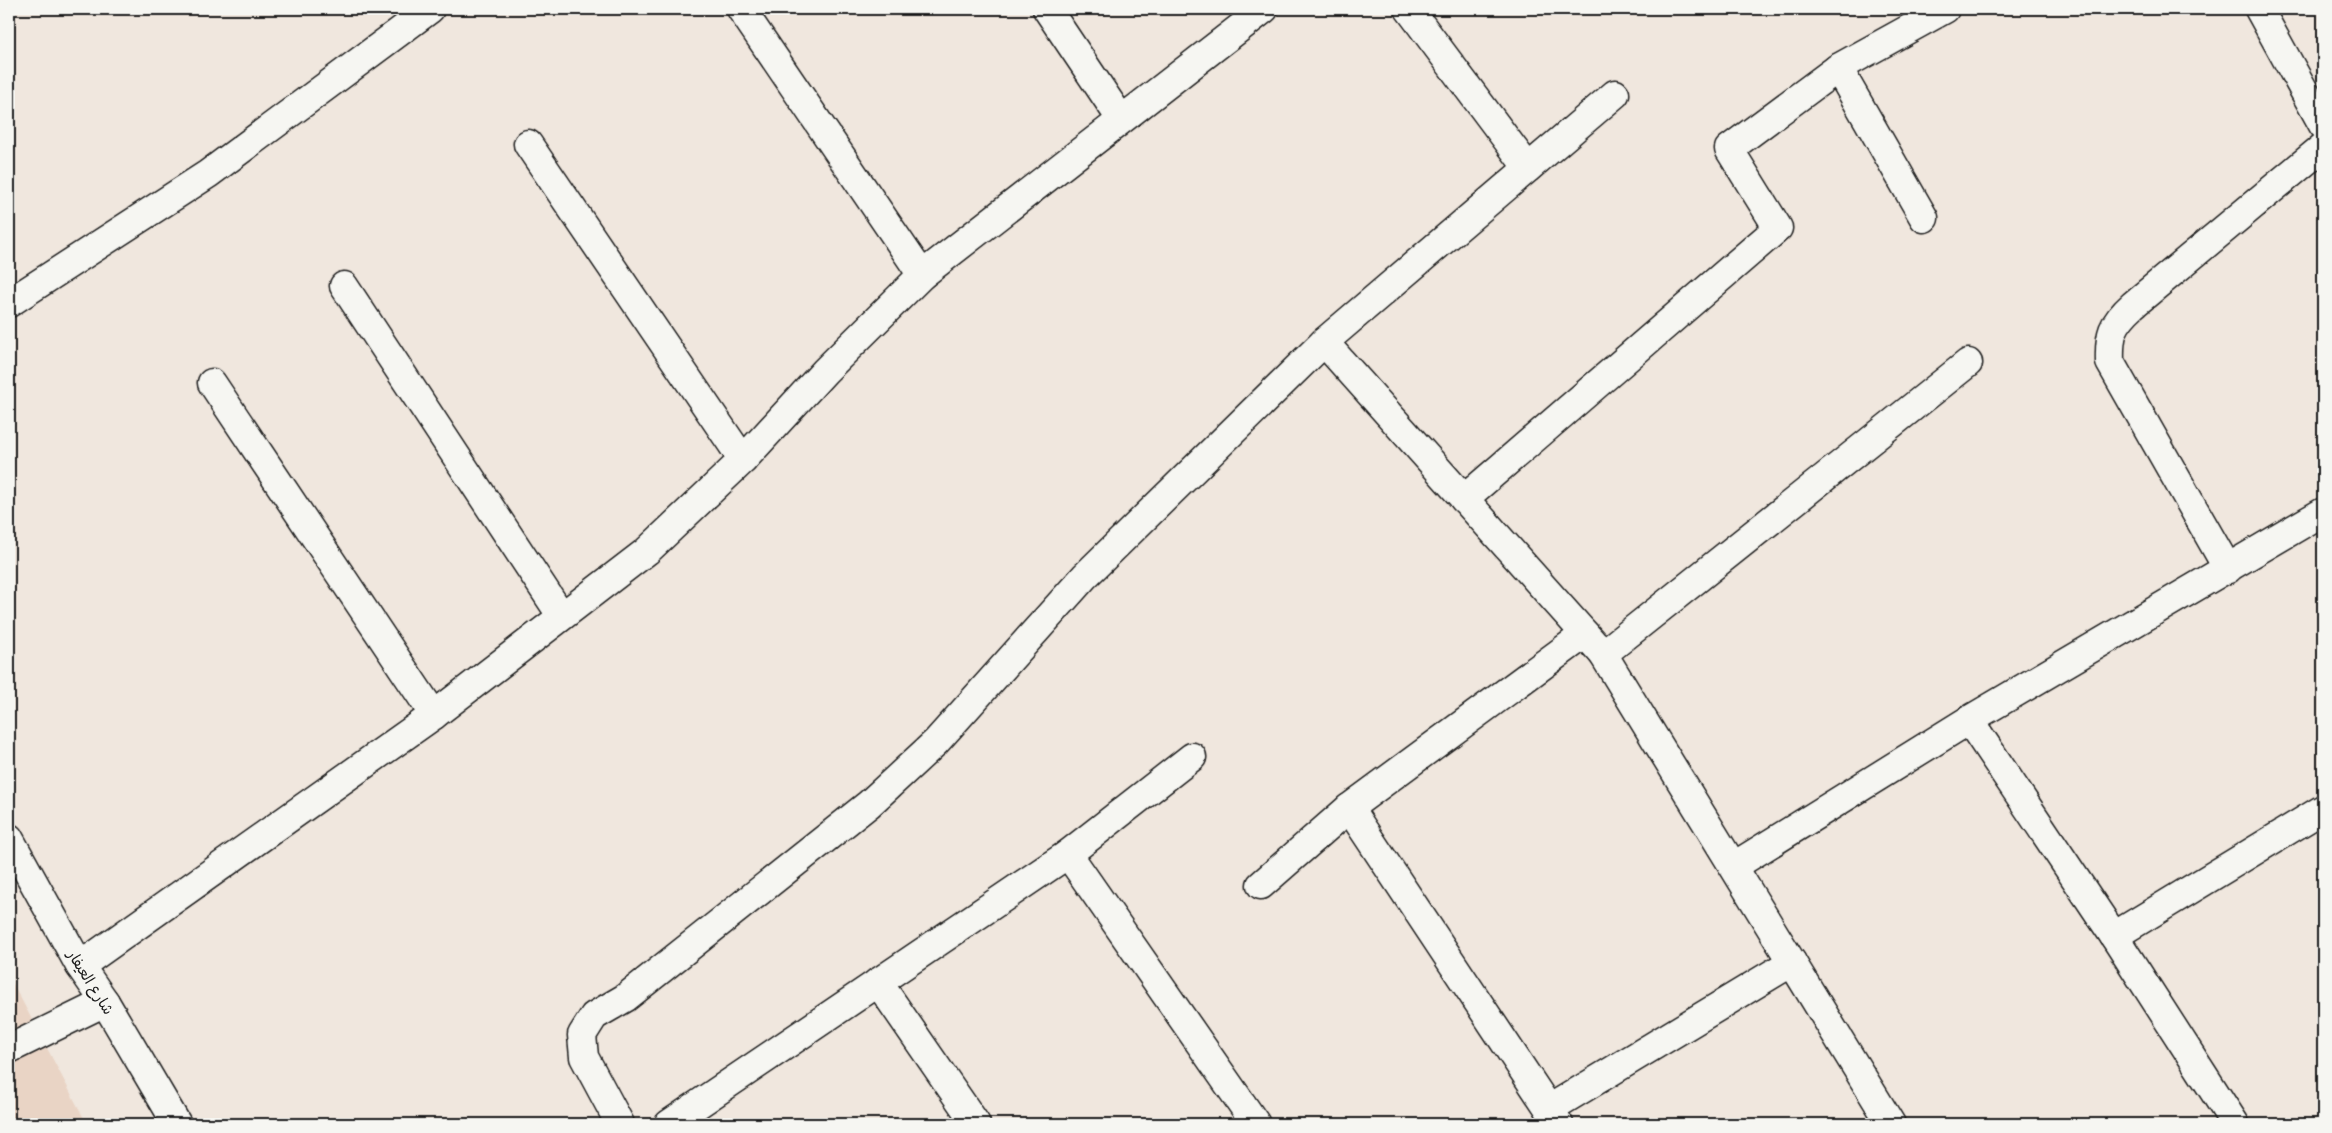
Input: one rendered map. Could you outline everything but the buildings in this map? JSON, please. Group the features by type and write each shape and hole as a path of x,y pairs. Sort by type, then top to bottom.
{"street":[{"path":"9,303 208,174 430,9"},
{"path":"741,9 922,275"},
{"path":"1047,9 1121,119"},
{"path":"80,966 434,715 561,615 647,551 743,460 825,371 922,275 1264,9"},
{"path":"1409,9 1528,168"},
{"path":"1464,499 1778,228 1729,149 1838,68 1945,9"},
{"path":"2259,9 2323,124"},
{"path":"1838,68 1924,218"},
{"path":"620,1124 584,1057 582,1035 594,1016 624,998 869,804 936,742 1085,576 1324,342 1615,94"},
{"path":"528,144 743,460"},
{"path":"2228,569 2110,362 2109,340 2117,320 2133,305 2323,147"},
{"path":"344,286 561,615"},
{"path":"1324,342 1603,654 1891,1124"},
{"path":"1603,654 1968,363"},
{"path":"212,383 434,715"},
{"path":"1734,866 1969,720 2323,512"},
{"path":"1261,885 1348,808 1585,634"},
{"path":"1969,720 2114,936 2235,1124"},
{"path":"669,1124 704,1114 878,982 1068,854 1192,757"},
{"path":"1348,808 1554,1117 1792,962"},
{"path":"2114,936 2323,809"},
{"name":"شارع العيفار","path":"9,838 80,966 104,1002 176,1124"},
{"path":"1068,854 1256,1124"},
{"path":"878,982 976,1124"},
{"path":"9,1049 104,1002"}],"shaded area":[{"path":"9,976 87,1124 9,1124"}]}
